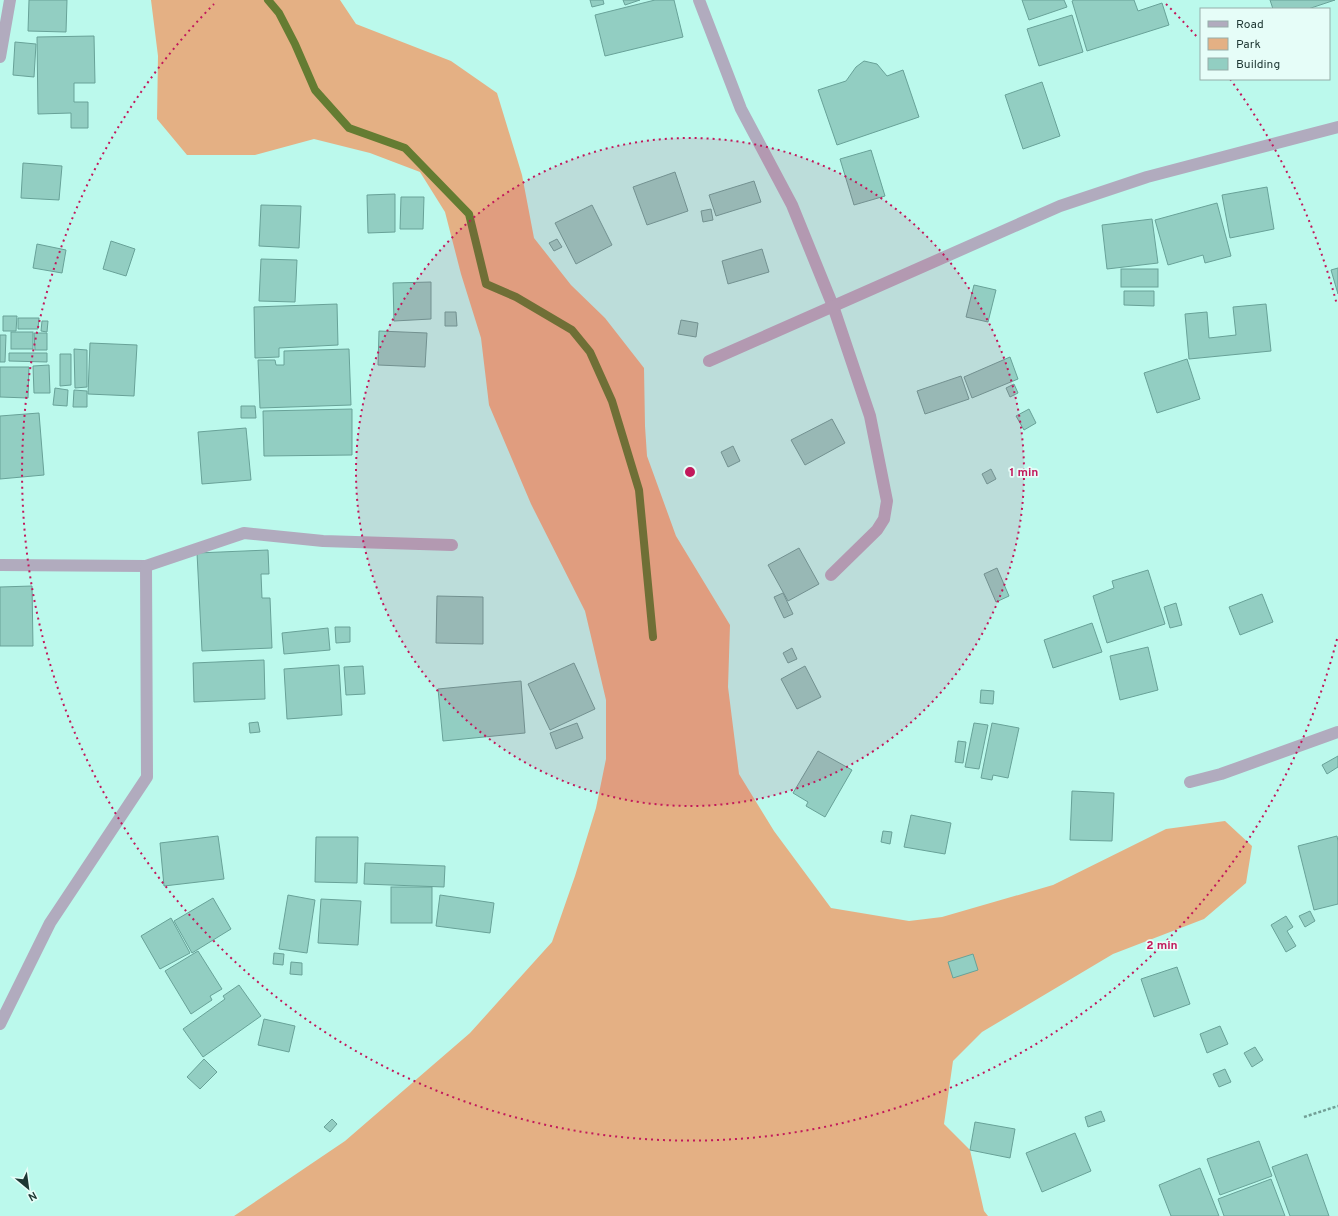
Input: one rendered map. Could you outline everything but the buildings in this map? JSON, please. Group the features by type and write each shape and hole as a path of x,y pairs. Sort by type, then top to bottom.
{"street":[{"path":"0,57 10,0"},
{"path":"699,0 741,109 792,205 833,306 870,416 887,501 884,519 877,530 831,575"},
{"path":"709,361 1060,206 1147,177 1338,127"},
{"path":"0,565 146,566 244,533 323,541 452,545"},
{"path":"0,1024 50,923 147,777 146,566"},
{"path":"1190,782 1221,774 1338,732"}],"path":[{"path":"1304,1117 1338,1106"}],"green space":[{"path":"151,0 340,0 356,24 451,61 497,93 522,175 534,238 571,285 605,318 644,368 647,456 676,536 730,625 728,687 739,774 774,831 831,908 909,921 942,917 1053,885 1166,829 1225,821 1252,846 1246,883 1204,919 1113,954 982,1032 953,1061 944,1124 970,1150 984,1211 988,1216 234,1216 345,1141 470,1033 552,942 575,876 596,808 606,759 606,700 585,611 531,504 489,405 481,338 461,274 445,212 420,172 370,153 314,139 255,155 187,155 157,119 158,56"}],"waterway":[{"path":"268,0 279,13 295,44 315,90 349,128 405,148 469,214 486,284 516,297 572,330 590,352 612,401 639,490 653,637"}]}
